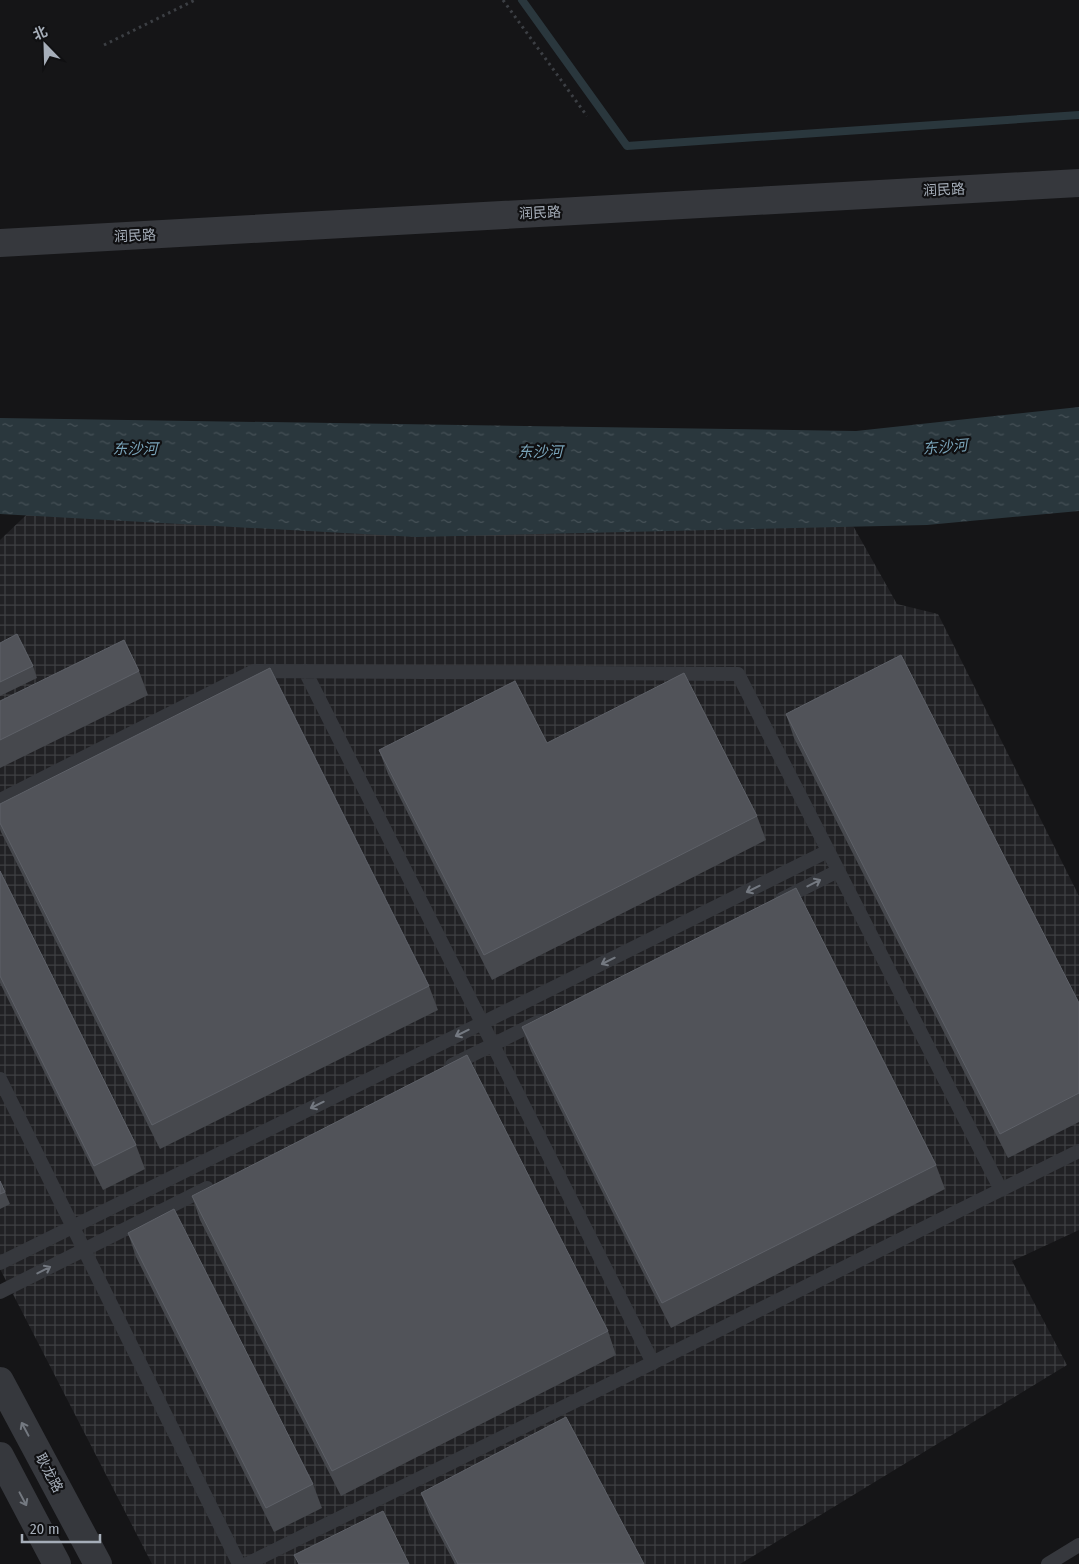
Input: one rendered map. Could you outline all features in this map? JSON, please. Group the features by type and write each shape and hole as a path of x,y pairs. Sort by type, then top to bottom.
{"street":[{"name":"润民路","path":"0,243 1079,183"},
{"name":"耿龙路","path":"0,1381 98,1564"},
{"path":"0,1456 57,1564"}],"lane":[{"path":"0,800 254,671 738,674 1001,1190"},
{"path":"305,671 653,1363"},
{"path":"0,1263 828,851"},
{"path":"767,906 838,871"},
{"path":"440,1071 555,1013"},
{"path":"0,1079 239,1564"},
{"path":"247,1564 1079,1151"},
{"path":"0,1292 218,1183"},
{"path":"1048,1564 1079,1545"}],"path":[{"path":"104,45 195,0"},
{"path":"503,0 587,116"}],"shaded area":[{"path":"43,499 847,515 897,604 938,614 1079,896 1079,1230 1012,1261 1067,1365 740,1564 152,1564 0,1269 0,540"}],"water":[{"name":"东沙河","path":"1079,407 1079,511 927,525 416,537 0,514 0,418 856,431"}],"building":[{"path":"17,634 33,666 0,682 0,643"},
{"path":"124,640 139,671 0,740 0,701"},
{"path":"901,655 1079,1003 1079,1093 1000,1134 786,714"},
{"path":"270,668 429,986 152,1125 0,823 0,804"},
{"path":"684,673 757,816 484,955 379,750 515,681 547,743"},
{"path":"0,871 136,1145 94,1166 0,976"},
{"path":"796,888 936,1165 662,1303 522,1027"},
{"path":"467,1055 608,1331 332,1471 192,1196"},
{"path":"0,1181 5,1192 0,1194"},
{"path":"174,1209 313,1484 266,1508 128,1233"},
{"path":"566,1417 644,1564 458,1564 421,1493"},
{"path":"383,1511 409,1564 299,1564 294,1555"}],"waterway":[{"path":"522,0 627,146 1079,115"}]}
